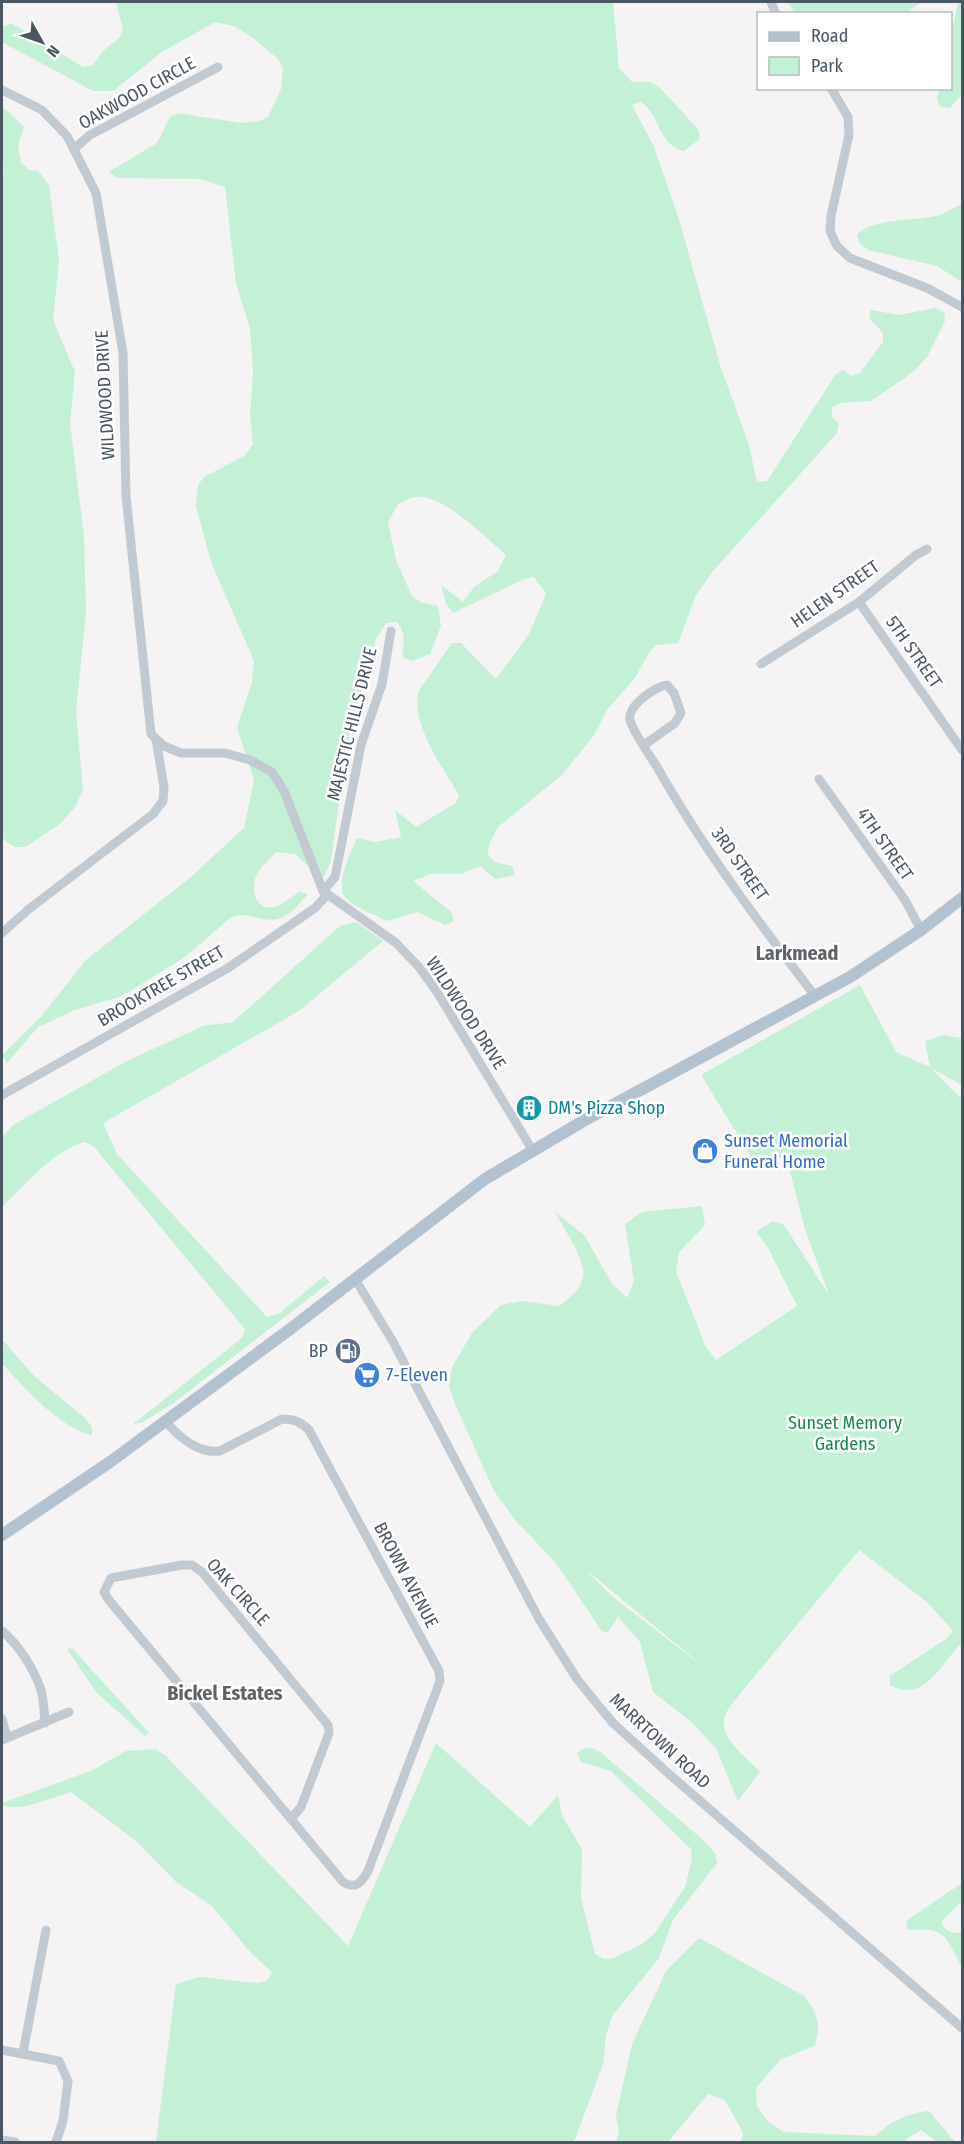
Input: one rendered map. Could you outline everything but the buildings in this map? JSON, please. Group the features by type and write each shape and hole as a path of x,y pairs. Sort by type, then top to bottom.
{"main road":[{"path":"2,1535 110,1462 485,1179 690,1062 815,996 888,953 963,898"}],"street":[{"name":"OAKWOOD CIRCLE","path":"74,149 90,135 218,67"},
{"name":"WILDWOOD DRIVE","path":"2,90 42,110 68,136 96,193 123,353 126,496 151,734 156,739 164,787 163,801 153,814 29,909 2,933"},
{"path":"832,90 848,117 849,135 831,216 830,231 837,246 850,258 927,288 963,307"},
{"name":"HELEN STREET","path":"761,664 859,602 916,555 927,549"},
{"name":"5TH STREET","path":"859,602 963,750"},
{"name":"MAJESTIC HILLS DRIVE","path":"326,892 335,877 361,745 382,684 391,631"},
{"name":"3RD STREET","path":"644,745 675,723 681,713 674,693 667,685 661,686 634,706 630,713 630,720 644,745 709,850 815,996"},
{"path":"156,739 164,746 181,753 225,753 250,760 272,772 284,792 326,892"},
{"name":"4TH STREET","path":"819,779 905,900 921,930"},
{"name":"WILDWOOD DRIVE","path":"326,892 396,943 419,967 437,992 533,1151"},
{"name":"BROOKTREE STREET","path":"2,1095 228,968 315,908 326,892"},
{"name":"MARRTOWN ROAD","path":"355,1279 392,1340 539,1619 577,1679 598,1705 613,1723 669,1774 963,2028"},
{"name":"BROWN AVENUE","path":"165,1421 184,1440 212,1452 220,1451 282,1419 291,1419 303,1424 309,1430 439,1671 440,1680 368,1871 362,1881 355,1886 348,1885"},
{"name":"OAK CIRCLE","path":"291,1819 301,1807 329,1733 328,1725 202,1572 192,1565 111,1578 104,1592 108,1599 343,1882 348,1885"},
{"path":"2,1631 13,1641 31,1668 41,1691 45,1723"},
{"path":"2,1719 4,1738 69,1712"},
{"path":"23,2054 46,1930"},
{"path":"2,2050 59,2061 68,2081 63,2121 56,2142"},
{"path":"2,2140 15,2142"}],"green space":[{"path":"116,2 613,2 619,68 632,82 650,82 659,87 698,129 700,139 684,151 675,148 669,143 652,114 641,102 632,105 654,147 678,216 721,368 748,442 757,482 767,481 836,374 844,370 851,376 860,373 883,342 883,333 869,318 871,310 899,315 935,308 944,312 945,321 927,357 913,372 871,401 841,403 832,407 832,417 839,423 837,433 713,571 696,595 678,643 657,645 650,651 635,678 607,710 594,735 562,775 498,827 489,845 488,855 494,862 512,866 515,875 495,879 480,866 461,874 431,874 413,881 451,912 454,921 445,925 417,912 387,921 359,908 345,897 342,891 345,868 357,838 375,842 401,837 395,810 416,827 456,803 459,795 423,730 417,703 419,690 452,643 461,643 496,679 529,634 546,594 534,577 524,579 453,613 446,604 441,585 463,602 474,587 498,571 506,555 464,518 439,502 416,497 398,504 388,522 396,560 412,596 420,602 438,606 441,626 430,654 413,661 402,657 403,634 397,622 386,623 376,639 347,745 331,861 323,879 295,854 276,852 257,874 254,891 259,902 268,908 278,906 299,892 308,894 291,912 272,920 243,915 230,918 185,957 122,996 75,1010 38,1027 7,1063 2,1055 39,1019 86,960 192,876 244,828 254,780 237,727 252,682 254,661 211,562 196,506 198,485 204,477 244,456 253,444 250,415 253,372 250,329 236,283 225,187 200,179 117,178 109,172 157,143 170,117 178,113 241,123 260,121 268,117 281,89 283,69 278,59 253,38 234,26 215,22 162,52 113,91 93,91 2,42 2,27 11,23 83,67 93,65 104,50 119,38 123,29"},
{"path":"788,2 921,2 907,12 794,12"},
{"path":"958,2 962,2 962,94 950,108 940,107 937,99 939,90 952,90 952,32"},
{"path":"2,106 24,127 18,145 21,163 29,170 38,171 49,185 59,261 53,320 75,372 70,423 84,537 86,613 76,711 83,790 75,807 61,823 25,847 15,847 2,838 2,175 4,173"},
{"path":"962,204 962,282 937,266 868,250 859,243 857,234 875,225 936,216"},
{"path":"356,922 383,941 299,1011 103,1123 117,1154 267,1317 280,1313 324,1276 330,1282 175,1402 143,1422 132,1425 242,1338 245,1329 94,1147 85,1142 52,1160 2,1207 2,1137 13,1125 127,1061 203,1026 233,1022 340,926"},
{"name":"Sunset Memory Gardens","path":"860,985 896,1052 930,1067 925,1041 943,1035 962,1038 962,1085 932,1069 962,1098 962,1647 959,1645 938,1672 921,1686 912,1690 901,1690 890,1685 890,1676 946,1639 953,1631 927,1602 859,1550 726,1713 724,1727 731,1741 760,1772 738,1801 716,1748 690,1721 653,1692 640,1642 618,1617 607,1633 601,1630 556,1563 516,1521 494,1491 449,1386 452,1367 472,1333 501,1305 521,1301 559,1306 580,1286 583,1277 581,1263 574,1244 555,1212 585,1236 612,1284 627,1298 634,1281 625,1224 642,1212 702,1206 705,1225 679,1252 676,1271 705,1345 716,1360 797,1306 768,1248 756,1232 773,1221 784,1225 829,1295 805,1229 786,1156 757,1166 701,1075","holes":["589,1572 710,1672 613,1597"]},
{"path":"2,1339 34,1376 85,1418 92,1427 92,1436 54,1415 22,1385 2,1363"},
{"path":"72,1648 149,1733 145,1736 96,1692 67,1649"},
{"path":"436,1743 530,1827 558,1795 562,1816 582,1849 581,1898 595,1954 604,1959 613,1958 639,1946 654,1934 685,1887 692,1859 691,1849 611,1771 581,1762 577,1753 588,1748 600,1752 702,1839 715,1853 717,1863 673,1920 659,1958 612,2016 606,2035 603,2064 574,2142 156,2142 176,1984 200,1977 257,1983 267,1981 272,1972 250,1952 212,1906 176,1882 136,1841 71,1792 26,1806 9,1807 2,1803 93,1770 126,1751 155,1749 166,1756 348,1946"},
{"path":"962,1883 962,1901 941,1922 946,1930 955,1933 962,1932 962,1967 943,1936 931,1930 908,1930 906,1921"},
{"path":"699,1938 804,1996 815,2014 818,2031 815,2046 781,2059 756,2088 757,2107 768,2122 784,2132 875,2136 900,2119 929,2111 955,2142 937,2142 921,2130 905,2142 741,2142 743,2133 725,2100 708,2094 668,2142 616,2142 619,2132 616,2116 632,2044 666,1971"}],"place":[{"name":"DM's Pizza Shop","path":"529,1108"},
{"name":"Sunset Memorial Funeral Home","path":"705,1151"},
{"name":"BP","path":"348,1351"},
{"name":"7-Eleven","path":"367,1375"}],"district":[{"name":"Larkmead","path":"797,953"},
{"name":"Bickel Estates","path":"225,1693"}]}
